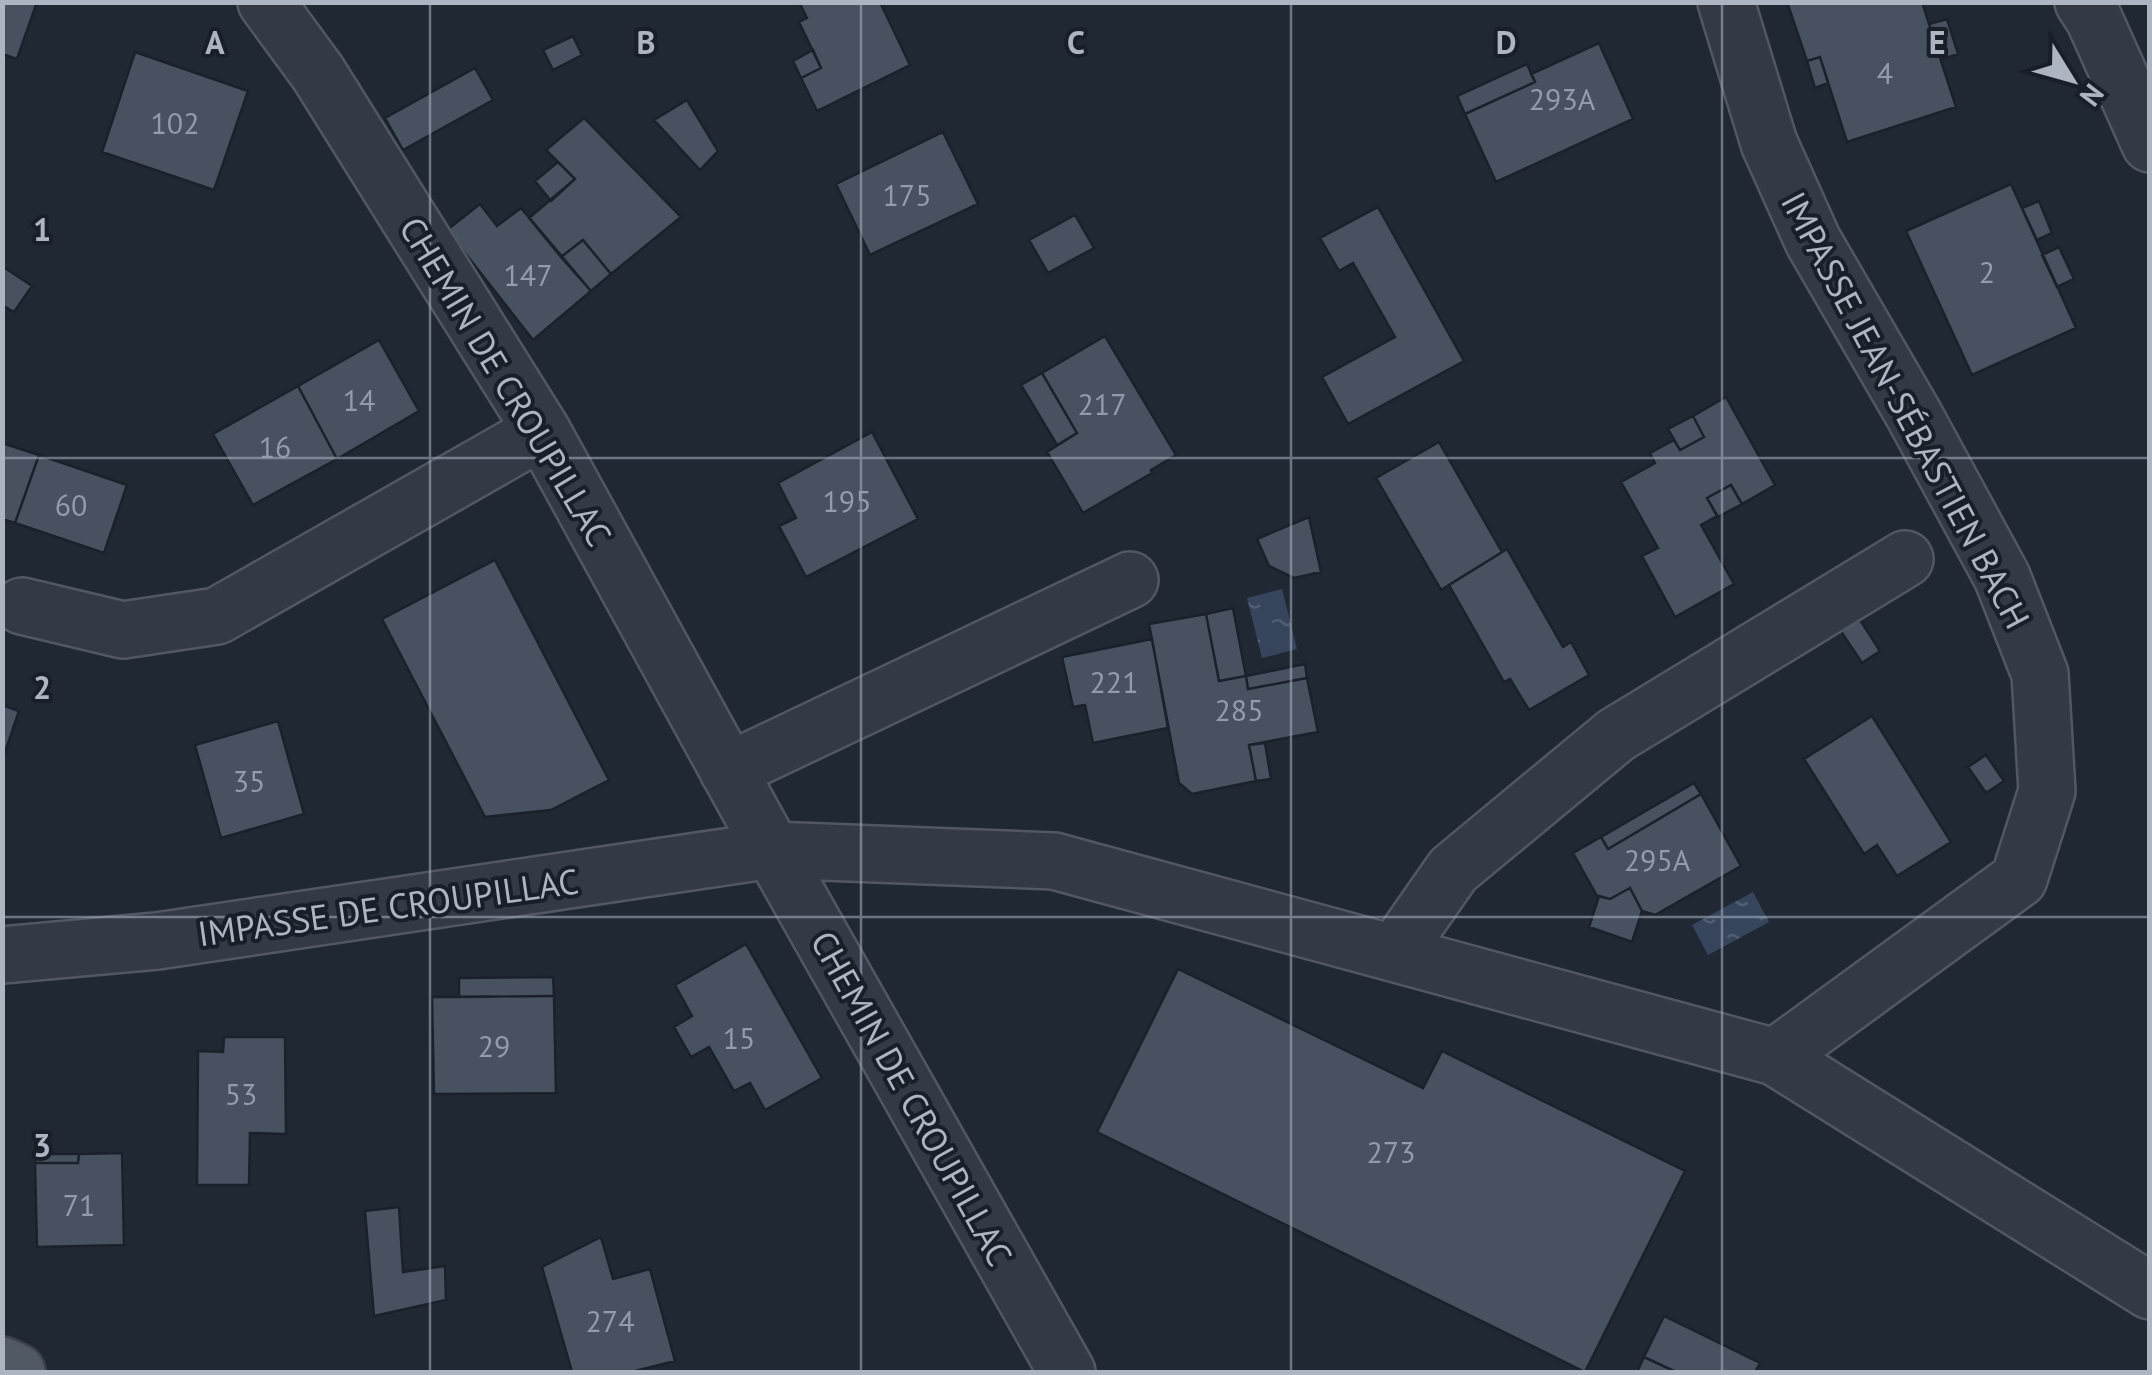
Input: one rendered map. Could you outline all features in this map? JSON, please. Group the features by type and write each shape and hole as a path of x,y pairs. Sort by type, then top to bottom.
{"main road":[{"path":"2,1365 17,1372"}],"street":[{"name":"CHEMIN DE CROUPILLAC","path":"266,2 318,73 542,431 772,850 1067,1372"},
{"name":"IMPASSE JEAN-SÉBASTIEN BACH","path":"1726,2 1769,143 1813,241 2002,577 2040,674 2047,791 2018,879 1775,1057"},
{"path":"2084,2 2148,139"},
{"path":"22,606 123,630 217,616 542,431"},
{"path":"1394,953 1454,870 1616,735 1905,559"},
{"path":"728,770 1130,580"},
{"name":"IMPASSE DE CROUPILLAC","path":"2,955 157,941 772,850 1054,861 1775,1057 2150,1291"}],"water":[{"path":"1282,589 1297,649 1262,658 1247,598"},
{"path":"1753,892 1769,922 1708,955 1692,925"}],"building":[{"path":"2,2 37,2 17,59 2,54"},
{"path":"799,2 880,2 910,65 817,111 801,78 821,68 799,22 807,18"},
{"path":"1787,2 1922,2 1956,107 1847,142 1820,57 1807,61"},
{"path":"1947,19 1958,54 1941,60 1929,24"},
{"path":"573,36 582,55 553,70 543,50"},
{"path":"1599,43 1633,119 1496,182 1465,114 1535,82 1531,74"},
{"path":"813,50 821,68 801,78 793,61"},
{"path":"135,52 248,91 214,190 102,152"},
{"path":"1820,57 1828,83 1815,88 1807,61"},
{"path":"1527,64 1535,82 1465,114 1457,96"},
{"path":"475,68 493,100 403,150 385,118"},
{"path":"687,100 718,151 700,170 654,120"},
{"path":"584,118 681,217 611,274 583,240 561,257 529,218 575,179 546,150"},
{"path":"943,132 978,204 870,255 836,184"},
{"path":"558,162 575,179 551,201 535,181"},
{"path":"2011,184 2076,328 1972,375 1906,231"},
{"path":"2039,201 2052,233 2037,240 2022,208"},
{"path":"480,204 497,226 521,208 591,291 533,340 447,230"},
{"path":"1378,207 1464,361 1348,424 1322,377 1395,337 1353,263 1339,271 1320,238"},
{"path":"1075,215 1094,248 1048,273 1029,240"},
{"path":"583,240 611,274 591,291 561,257"},
{"path":"2059,247 2074,279 2057,287 2042,255"},
{"path":"2,266 32,286 14,312 2,305"},
{"path":"1105,336 1176,455 1083,513 1047,452 1077,433 1042,373"},
{"path":"379,340 419,411 337,459 298,386"},
{"path":"1042,373 1077,433 1057,445 1021,385"},
{"path":"298,386 337,459 253,505 213,434"},
{"path":"1726,397 1775,485 1742,504 1731,485 1707,498 1717,516 1701,525 1734,584 1675,617 1642,556 1658,548 1621,482 1655,463 1650,453 1674,440 1680,450 1704,437 1693,416"},
{"path":"1693,416 1704,437 1680,450 1668,429"},
{"path":"872,432 918,519 806,577 779,526 796,518 778,483"},
{"path":"1439,442 1502,552 1441,590 1376,478"},
{"path":"2,443 39,455 15,523 2,519"},
{"path":"39,455 127,485 104,553 15,523"},
{"path":"1731,485 1742,504 1718,517 1707,498"},
{"path":"1309,517 1321,572 1294,578 1269,566 1257,539"},
{"path":"1507,549 1563,647 1571,642 1589,675 1529,710 1510,679 1504,682 1449,585"},
{"path":"495,560 609,780 551,810 485,817 382,619"},
{"path":"1233,608 1246,676 1219,681 1206,614"},
{"path":"1206,614 1219,681 1246,676 1248,689 1307,678 1318,732 1249,745 1256,781 1192,794 1179,783 1149,624"},
{"path":"1857,615 1880,651 1862,663 1838,627"},
{"path":"1152,639 1168,728 1093,743 1085,705 1073,707 1062,657"},
{"path":"1305,664 1307,678 1248,689 1246,676"},
{"path":"2,705 19,711 2,761"},
{"path":"1872,716 1951,842 1897,876 1877,845 1864,854 1804,759"},
{"path":"278,721 304,814 221,838 195,745"},
{"path":"1265,743 1271,779 1256,781 1249,745"},
{"path":"1986,755 2004,781 1986,793 1968,767"},
{"path":"1694,783 1701,794 1608,849 1601,837"},
{"path":"1701,794 1741,866 1655,915 1642,911 1630,888 1610,899 1597,896 1573,853 1601,837 1608,849"},
{"path":"1630,888 1642,911 1632,942 1589,927 1599,896 1610,899"},
{"path":"746,944 822,1078 765,1110 750,1083 734,1091 709,1047 691,1057 674,1027 692,1016 675,985"},
{"path":"1178,969 1423,1088 1442,1051 1685,1171 1585,1372 1097,1132"},
{"path":"553,977 554,996 459,997 459,978"},
{"path":"554,996 556,1093 434,1094 432,997"},
{"path":"224,1037 285,1037 286,1134 250,1133 249,1185 197,1185 198,1051 223,1052"},
{"path":"122,1153 124,1245 37,1247 35,1163 78,1163 79,1154"},
{"path":"36,1154 79,1154 78,1163 35,1163"},
{"path":"399,1207 403,1272 445,1266 446,1300 374,1316 365,1211"},
{"path":"601,1237 613,1279 650,1269 675,1361 631,1372 572,1372 542,1267"},
{"path":"1664,1316 1760,1363 1755,1372 1676,1372 1644,1357"},
{"path":"1644,1357 1676,1372 1637,1372"}]}
